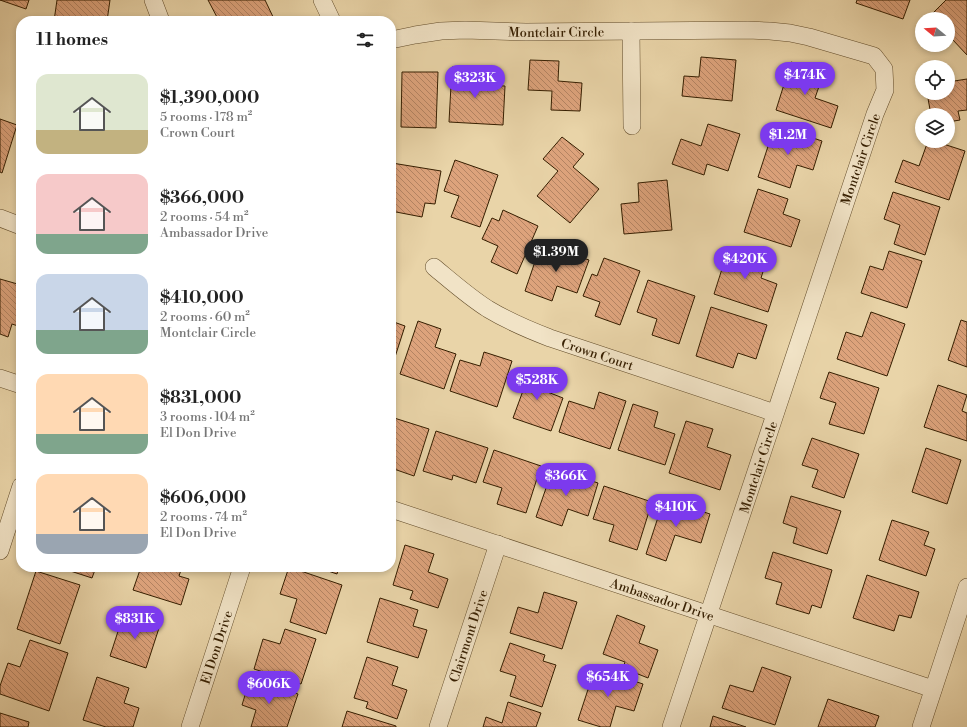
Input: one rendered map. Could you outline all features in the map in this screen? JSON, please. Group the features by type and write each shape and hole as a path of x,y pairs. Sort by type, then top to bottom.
{"street":[{"path":"153,0 159,16"},
{"path":"322,0 330,16"},
{"name":"Montclair Circle","path":"396,39 415,34 465,30 526,32 770,31 815,38 874,56 884,69 884,90 672,727"},
{"path":"631,31 632,126"},
{"path":"0,218 16,224"},
{"name":"Crown Court","path":"434,267 488,309 527,329 776,413"},
{"path":"0,378 16,383"},
{"path":"0,551 16,501"},
{"name":"Ambassador Drive","path":"396,511 933,689"},
{"name":"Clairmont Drive","path":"438,727 498,544"},
{"name":"El Don Drive","path":"190,727 240,572"},
{"path":"921,727 967,588"}],"building":[{"path":"0,0 29,0 26,9"},
{"path":"57,0 110,0 108,16 55,16"},
{"path":"208,0 265,0 273,16 216,16"},
{"path":"857,0 910,0 903,19 856,3"},
{"path":"946,0 967,0 967,55 955,42 955,12 934,12"},
{"path":"701,57 736,60 732,101 682,96 684,76 699,77"},
{"path":"530,60 559,61 558,81 582,83 580,111 551,110 552,91 528,90"},
{"path":"791,62 824,72 815,98 838,106 831,128 776,110"},
{"path":"452,67 479,68 478,85 505,86 503,125 449,122"},
{"path":"402,72 438,72 436,128 401,127"},
{"path":"967,79 967,110 958,111 960,120 955,121 955,108 930,108 928,100 955,100 955,81"},
{"path":"0,119 16,125 16,128 2,173 0,172"},
{"path":"708,124 740,134 728,171 707,164 704,175 672,164 681,139 701,146"},
{"path":"775,125 822,141 813,170 797,165 790,188 758,177"},
{"path":"562,137 584,154 573,167 599,189 570,223 537,196 558,171 543,159"},
{"path":"925,148 955,148 965,151 949,200 895,182 903,160 919,166"},
{"path":"455,160 498,175 480,227 451,217 459,196 444,191"},
{"path":"396,164 441,171 435,204 425,203 422,217 396,212"},
{"path":"667,180 672,230 624,234 621,204 639,202 638,183"},
{"path":"758,189 788,199 783,214 800,220 791,247 744,232"},
{"path":"893,192 940,207 925,255 894,244 900,225 884,219"},
{"path":"503,210 538,226 517,274 491,262 498,246 482,239 492,218 499,221"},
{"path":"541,244 589,260 577,293 557,286 552,301 525,291"},
{"path":"729,247 767,259 761,278 777,284 768,312 714,294"},
{"path":"889,251 922,261 907,308 861,293 870,266 883,270"},
{"path":"604,258 640,271 620,325 595,316 600,302 583,296 592,274 597,276"},
{"path":"0,279 16,284 16,325 12,324 8,337 0,334"},
{"path":"648,280 695,296 679,344 652,335 657,319 637,312"},
{"path":"711,307 767,325 756,359 738,353 733,368 696,356"},
{"path":"871,312 905,324 887,376 837,359 846,332 862,337"},
{"path":"961,320 967,322 967,367 948,360"},
{"path":"418,321 441,329 435,347 456,354 444,389 400,374"},
{"path":"396,323 405,326 396,354"},
{"path":"484,352 512,361 497,407 450,391 460,360 480,366"},
{"path":"523,368 550,377 545,391 563,398 551,431 513,418 524,388 517,386"},
{"path":"829,372 879,388 864,434 829,424 836,403 820,398"},
{"path":"938,385 967,395 962,411 967,413 967,441 924,427"},
{"path":"599,392 626,401 610,449 559,432 569,401 594,409"},
{"path":"633,404 658,412 654,427 675,434 665,465 618,450"},
{"path":"396,419 429,429 414,476 396,470"},
{"path":"686,421 713,429 707,447 731,455 720,490 669,473"},
{"path":"436,431 488,448 476,483 453,475 452,480 423,471"},
{"path":"812,438 859,454 844,498 812,487 818,470 802,465"},
{"path":"926,448 961,460 947,504 912,492"},
{"path":"494,450 541,466 526,513 497,504 502,488 483,482"},
{"path":"553,468 598,483 588,516 568,509 562,526 536,517"},
{"path":"604,486 652,502 637,550 609,541 614,525 593,519"},
{"path":"791,496 841,511 827,554 793,543 797,528 783,523"},
{"path":"664,499 710,514 701,543 675,535 666,561 646,554"},
{"path":"892,520 929,532 924,545 935,549 926,576 879,560"},
{"path":"405,545 434,554 428,572 448,579 438,608 410,599 413,591 393,585"},
{"path":"773,552 832,570 821,608 812,605 809,614 776,604 782,583 765,578"},
{"path":"36,572 80,585 60,644 17,629"},
{"path":"73,572 94,572 92,578"},
{"path":"139,572 180,572 179,576 189,579 181,605 133,590"},
{"path":"287,572 304,572 342,585 326,634 290,622 297,599 280,594"},
{"path":"867,575 919,592 911,618 899,615 894,631 853,618"},
{"path":"544,592 577,602 562,649 510,633 518,607 538,613"},
{"path":"380,598 418,610 413,626 427,630 418,658 367,642"},
{"path":"124,613 160,625 146,668 110,656"},
{"path":"617,615 645,626 639,643 658,650 648,678 623,668 625,662 603,654"},
{"path":"285,629 316,639 301,684 254,669 263,639 280,644"},
{"path":"30,640 68,653 49,711 0,694 0,686 8,663 20,667"},
{"path":"510,643 545,655 543,661 556,665 542,707 510,696 516,676 500,671"},
{"path":"367,657 398,667 392,685 407,690 397,719 366,708 368,702 354,698"},
{"path":"762,667 791,677 775,725 722,708 730,685 753,692"},
{"path":"595,668 643,684 634,711 616,706 610,727 601,727 578,720"},
{"path":"97,677 129,688 124,703 139,708 133,727 106,727 83,720"},
{"path":"250,679 298,694 287,727 251,727 256,710 242,705"},
{"path":"828,699 879,716 875,727 818,727"},
{"path":"508,702 541,713 536,727 483,727 486,717 502,723"},
{"path":"347,711 396,726 396,727 342,727"},
{"path":"0,713 29,722 28,727 0,727"},
{"path":"713,716 746,727 710,727"}]}
